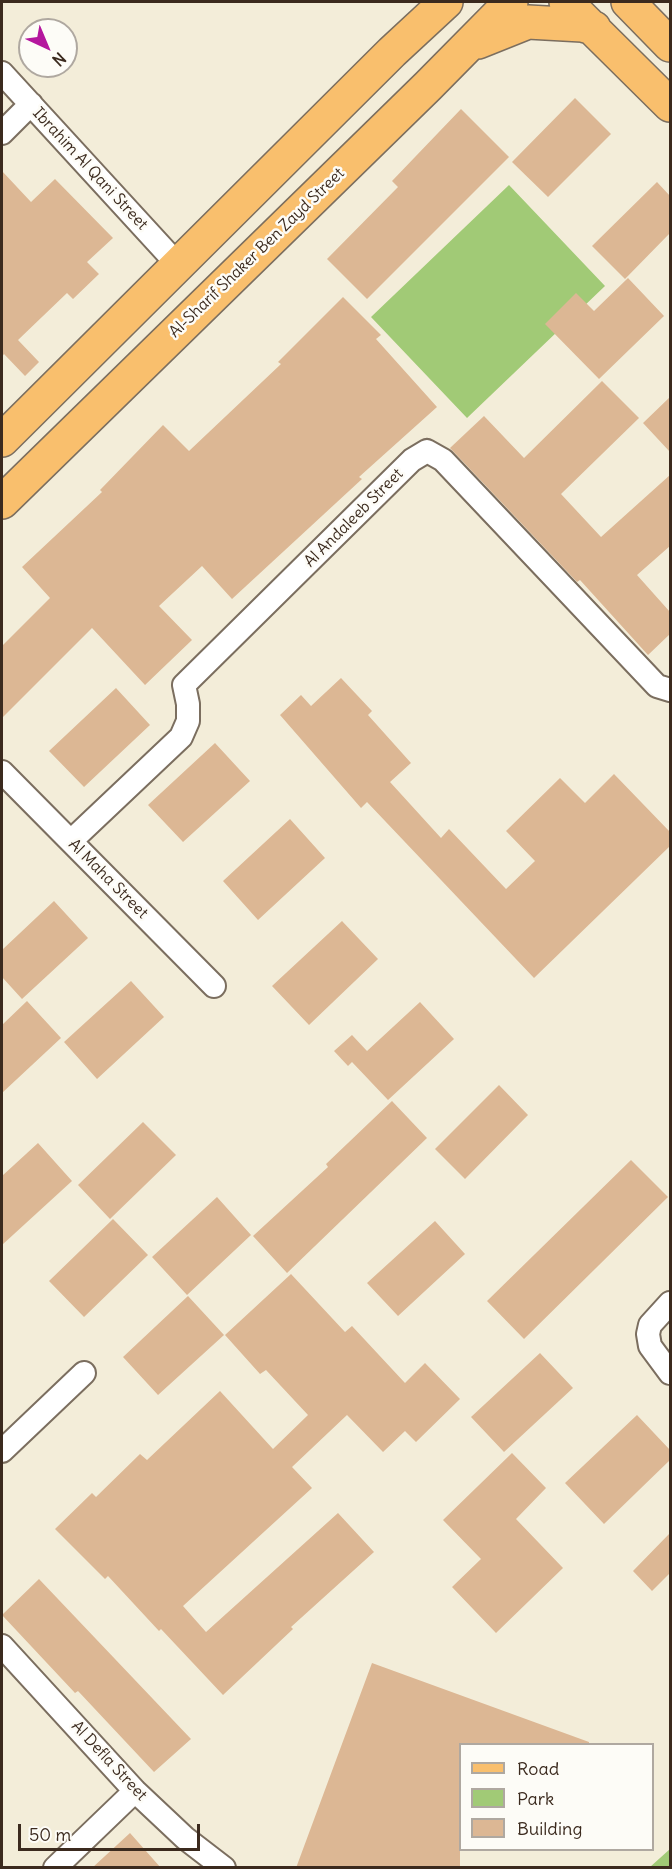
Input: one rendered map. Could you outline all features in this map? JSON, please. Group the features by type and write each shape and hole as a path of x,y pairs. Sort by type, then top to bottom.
{"main road":[{"name":"Al-Sharif Shaker Ben Zayd Street","path":"2,502 511,2"},
{"path":"566,2 670,105"},
{"path":"628,2 670,45"},
{"path":"2,440 443,3"},
{"path":"468,46 528,22 582,25 594,28"},
{"path":"31,412 62,442"}],"street":[{"name":"Ibrahim Al Qani Street","path":"2,73 179,266"},
{"path":"2,133 31,105"},
{"name":"Al Andaleeb Street","path":"71,841 181,737 188,721 188,704 184,686 412,460 427,451 443,460 657,686 670,690"},
{"name":"Al Maha Street","path":"2,772 213,986"},
{"path":"670,1303 650,1325 648,1334 650,1346 670,1373"},
{"path":"2,1451 84,1372"},
{"name":"Al Defla Street","path":"2,1646 135,1791 185,1838 224,1868"},
{"path":"55,1868 135,1791"}],"green space":[{"path":"509,185 605,286 467,418 371,317"},
{"path":"670,1849 670,1867 650,1867"}],"building":[{"path":"575,98 611,134 548,197 512,162"},
{"path":"461,109 509,157 367,299 327,259 398,187 392,181"},
{"path":"2,171 31,202 55,179 113,238 87,262 99,274 73,299 67,293 18,340 39,362 25,376 4,354 2,357"},
{"path":"657,182 670,196 670,233 625,279 592,246"},
{"path":"628,278 664,316 599,379 545,324 576,293 594,311"},
{"path":"343,297 381,335 376,339 437,407 359,477 362,479 232,599 202,566 159,606 192,640 145,685 92,628 2,718 2,646 50,598 22,567 102,492 100,490 163,425 189,451 281,364 278,362"},
{"path":"602,381 639,418 561,494 601,537 670,475 670,546 637,575 670,612 670,634 648,655 580,580 577,582 450,448 484,416 524,458"},
{"path":"670,397 670,452 643,423"},
{"path":"341,678 372,711 368,715 411,763 390,782 441,838 449,829 506,889 535,861 506,831 560,778 585,803 614,774 670,832 670,846 534,978 367,802 361,808 280,715 301,695 311,706"},
{"path":"116,688 150,725 84,787 49,751"},
{"path":"215,743 250,781 183,842 148,805"},
{"path":"290,819 325,858 258,920 223,881"},
{"path":"54,901 88,938 22,999 2,977 2,950"},
{"path":"342,921 378,959 309,1025 272,986"},
{"path":"131,981 164,1017 97,1079 64,1042"},
{"path":"27,1001 61,1038 2,1093 2,1025"},
{"path":"420,1002 454,1039 388,1100 352,1062 348,1066 334,1051 352,1035 367,1051"},
{"path":"499,1085 528,1115 465,1179 435,1149"},
{"path":"392,1101 427,1138 287,1273 253,1236 328,1167 326,1164"},
{"path":"143,1122 176,1155 110,1219 78,1185"},
{"path":"38,1143 72,1181 2,1245 2,1176"},
{"path":"631,1160 668,1197 524,1339 487,1301"},
{"path":"217,1197 251,1235 187,1295 152,1257"},
{"path":"113,1219 148,1255 84,1317 49,1281"},
{"path":"435,1221 465,1254 398,1316 367,1283"},
{"path":"291,1274 345,1332 352,1326 405,1383 425,1363 460,1399 416,1442 405,1431 383,1452 347,1415 292,1467 312,1488 183,1606 206,1632 338,1513 374,1552 291,1627 293,1629 223,1695 108,1576 105,1579 55,1529 92,1493 96,1497 140,1454 147,1460 220,1391 273,1449 308,1415 266,1370 260,1374 225,1335"},
{"path":"188,1296 224,1335 158,1395 123,1357"},
{"path":"540,1353 573,1388 504,1452 471,1417"},
{"path":"637,1415 670,1450 670,1460 604,1524 565,1483"},
{"path":"512,1453 546,1488 516,1519 563,1568 496,1633 452,1587 481,1559 443,1520"},
{"path":"670,1533 670,1573 652,1591 633,1571"},
{"path":"39,1579 191,1739 154,1772 78,1691 75,1693 2,1615"},
{"path":"372,1663 589,1742 459,1743 460,1868 296,1868"},
{"path":"130,1833 161,1868 92,1868"}]}
